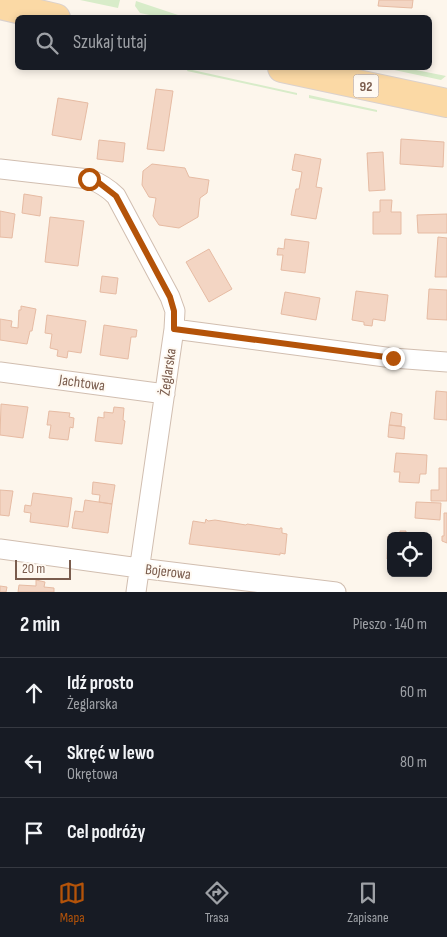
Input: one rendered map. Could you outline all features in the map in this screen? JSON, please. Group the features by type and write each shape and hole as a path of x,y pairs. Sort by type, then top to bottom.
{"main road":[{"path":"0,5 43,15"},
{"name":"92","path":"291,70 447,103"}],"street":[{"name":"Żeglarska","path":"0,169 89,179 98,182 108,189 116,196 170,297 174,311 174,329 136,592"},
{"path":"174,329 393,358 447,362"},
{"name":"Jachtowa","path":"0,372 165,394"},
{"name":"Bojerowa","path":"0,549 336,592"}],"green space":[{"path":"80,0 120,0 118,8"},
{"path":"136,1 178,15 150,15 140,13 135,6"},
{"path":"193,70 297,93 297,95 187,71"},
{"path":"394,70 416,70 446,76 441,80"},
{"path":"309,95 377,110 377,112 309,98"}],"building":[{"path":"379,0 413,0 412,8 378,6"},
{"path":"156,89 173,91 164,151 147,149"},
{"path":"58,98 88,103 81,140 52,135"},
{"path":"401,139 444,142 443,167 400,164"},
{"path":"99,140 125,143 123,162 97,159"},
{"path":"383,152 385,190 369,191 367,153"},
{"path":"295,154 321,159 316,187 322,188 316,219 291,215 296,189 299,189 302,172 292,170"},
{"path":"152,164 185,168 189,177 209,180 207,193 200,198 198,217 179,228 159,225 153,216 156,198 149,197 142,185 143,171"},
{"path":"24,194 42,197 40,216 22,213"},
{"path":"380,200 392,200 391,212 401,212 401,234 373,234 373,212 380,212"},
{"path":"0,211 15,214 12,238 0,237"},
{"path":"447,214 447,233 418,233 417,215"},
{"path":"50,217 84,221 78,266 45,262"},
{"path":"438,237 447,238 447,277 435,277"},
{"path":"285,239 309,242 305,273 281,270 283,255 277,255 278,248 284,249"},
{"path":"209,249 232,289 209,302 186,262"},
{"path":"102,276 118,278 116,294 100,292"},
{"path":"429,289 447,290 447,320 427,319"},
{"path":"356,291 388,295 385,321 373,319 372,326 364,325 364,322 352,320"},
{"path":"285,292 320,298 316,320 281,314"},
{"path":"21,306 36,309 32,331 30,331 27,344 0,340 0,319 12,321 11,327 18,328"},
{"path":"47,315 86,321 81,353 68,351 67,358 57,356 58,350 50,348 52,334 45,333"},
{"path":"104,325 137,330 136,337 131,337 128,359 100,355"},
{"path":"436,391 447,392 447,420 434,419"},
{"path":"1,404 28,407 23,438 0,435"},
{"path":"114,407 124,408 123,420 125,421 122,444 95,441 98,417 104,418 104,412 113,413"},
{"path":"49,411 70,413 69,417 74,418 73,428 70,427 68,440 49,438 51,425 47,425"},
{"path":"391,412 402,414 401,426 389,425"},
{"path":"389,425 405,427 404,439 388,437"},
{"path":"396,453 427,455 426,474 420,474 419,483 399,482 400,472 394,472"},
{"path":"439,468 447,468 447,501 431,501 431,490 439,490"},
{"path":"93,482 115,485 112,504 99,502 100,495 92,494"},
{"path":"0,490 13,491 9,516 0,515"},
{"path":"33,493 72,498 68,527 30,522 31,513 24,512 25,505 31,506"},
{"path":"85,500 112,504 108,533 72,528 75,511 83,512"},
{"path":"416,502 441,503 440,520 415,518"},
{"path":"444,513 447,513 447,543 442,541 442,536 444,536"},
{"path":"206,519 208,521 215,520 282,528 282,533 287,534 285,554 280,553 280,555 189,544 193,521 205,523"},
{"path":"36,580 45,582 44,587 54,588 54,592 18,592 19,585 36,586"},
{"path":"0,586 7,587 6,592 0,592"}],"route":[{"path":"89,179 98,182 116,196 170,297 174,311 174,329 393,358"}]}
